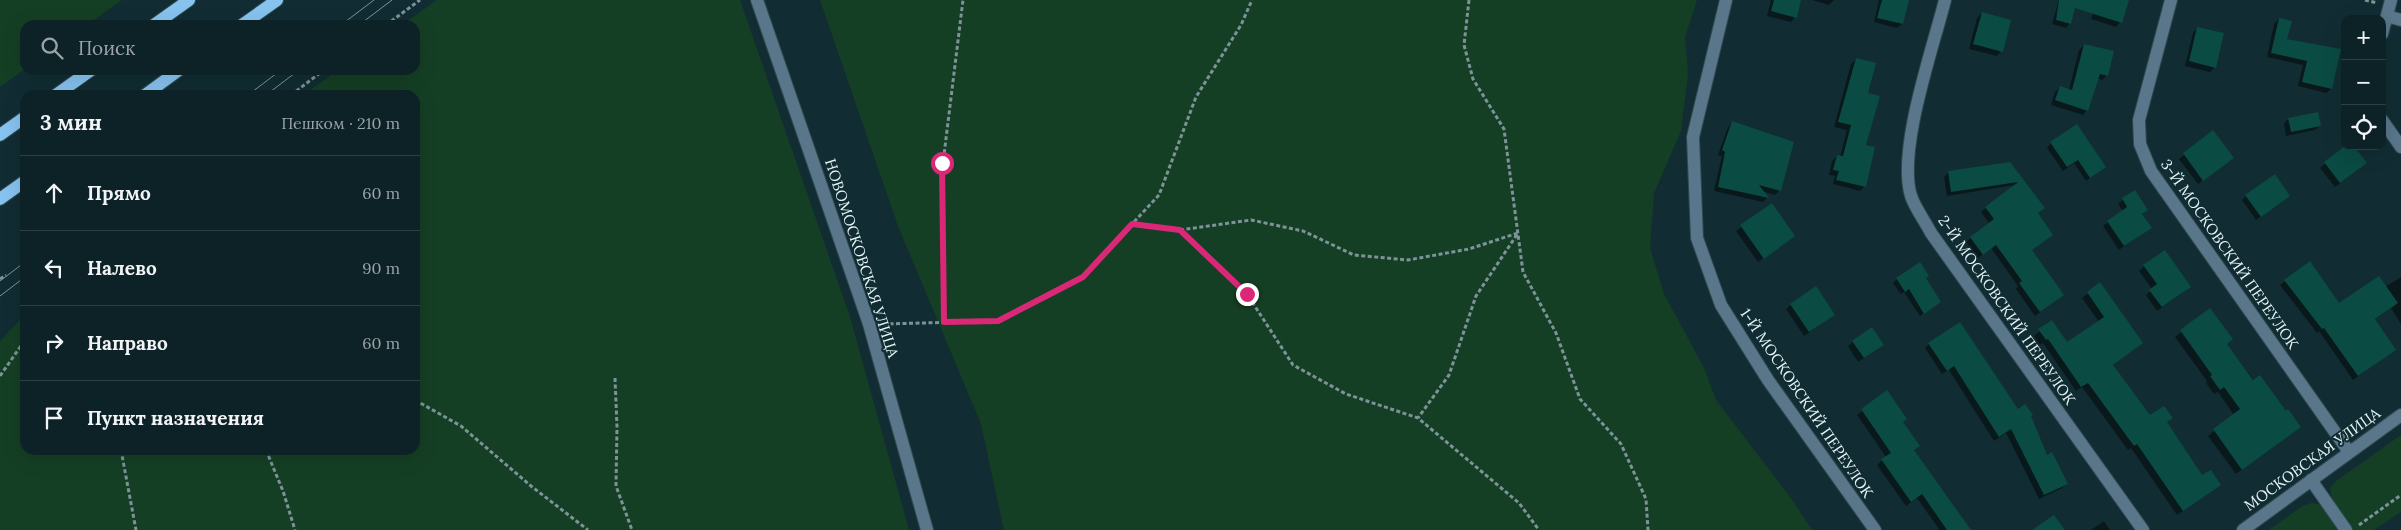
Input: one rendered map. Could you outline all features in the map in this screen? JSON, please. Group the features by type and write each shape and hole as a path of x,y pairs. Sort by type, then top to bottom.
{"main road":[{"path":"161,20 189,0"},
{"path":"249,20 277,0"},
{"path":"63,90 84,75"},
{"path":"151,90 172,75"},
{"path":"0,135 20,121"},
{"path":"0,199 20,185"}],"street":[{"name":"НОВОМОСКОВСКАЯ УЛИЦА","path":"757,0 869,324 927,530"},
{"name":"1-Й МОСКОВСКИЙ ПЕРЕУЛОК","path":"1726,0 1693,137 1697,238 1721,305 1768,380 1875,530"},
{"name":"2-Й МОСКОВСКИЙ ПЕРЕУЛОК","path":"1945,0 1912,130 1907,165 1911,196 1931,233 2144,530"},
{"name":"3-Й МОСКОВСКИЙ ПЕРЕУЛОК","path":"2171,0 2139,120 2140,144 2151,171 2349,452"},
{"path":"2386,20 2391,0"},
{"path":"2387,16 2401,20"},
{"path":"2386,126 2401,147"},
{"name":"МОСКОВСКАЯ УЛИЦА","path":"2243,530 2401,415"},
{"path":"2311,480 2346,530"}],"path":[{"path":"393,20 420,0"},
{"path":"944,322 942,163 963,0"},
{"path":"869,324 998,321 1083,277 1159,196 1196,97 1240,25 1252,0"},
{"path":"1468,0 1464,45 1473,79 1504,129 1523,272 1556,333 1580,398 1621,444 1646,499 1648,530"},
{"path":"298,90 317,75"},
{"path":"1132,224 1180,230 1252,220 1303,232 1354,255 1408,260 1469,249 1518,233"},
{"path":"1180,230 1247,294 1292,365 1346,394 1418,418 1518,503 1539,530"},
{"path":"1418,418 1449,374 1476,296 1518,233"},
{"path":"0,279 6,275"},
{"path":"0,376 20,347"},
{"path":"615,378 617,426 616,486 632,530"},
{"path":"420,404 461,426 531,486 588,530"},
{"path":"122,455 136,530"},
{"path":"268,455 283,491 295,530"},
{"path":"2352,530 2401,495"}],"green space":[{"path":"0,0 122,0 94,20 20,20 20,73 0,87"},
{"path":"437,0 740,0 850,317 909,530 0,530 0,341 20,320 20,455 420,455 420,90 310,90 331,75 420,75 420,20 409,20"},
{"path":"820,0 1697,0 1685,37 1688,74 1681,131 1654,193 1650,248 1664,294 1704,368 1716,400 1790,497 1812,530 1004,530 981,424 898,226"},
{"path":"2401,435 2401,512 2374,530 2352,530 2333,503 2330,488 2336,481"},
{"path":"2311,503 2322,505 2340,530 2269,530 2301,507"}],"building":[{"path":"1774,0 1801,0 1797,18 1771,11"},
{"path":"1882,0 1909,0 1903,24 1877,18"},
{"path":"2059,0 2129,0 2122,23 2075,8 2071,24 2056,20"},
{"path":"1982,12 2011,20 2003,52 1973,44"},
{"path":"2279,18 2292,21 2287,39 2341,49 2332,89 2302,82 2307,61 2271,53"},
{"path":"2197,27 2224,33 2216,68 2189,61"},
{"path":"2084,44 2114,51 2108,76 2100,74 2088,111 2055,100 2060,86 2072,90"},
{"path":"1856,58 1876,63 1868,93 1880,96 1866,145 1875,147 1866,187 1836,180 1839,171 1833,170 1837,155 1843,156 1851,125 1838,122"},
{"path":"2318,112 2321,126 2291,132 2288,118"},
{"path":"1732,121 1794,142 1781,191 1759,185 1769,198 1718,187 1725,152 1722,150"},
{"path":"2077,124 2106,167 2090,178 2078,160 2067,167 2050,142"},
{"path":"2213,130 2234,158 2203,181 2183,153"},
{"path":"2341,149 2357,150 2367,163 2340,183 2324,162"},
{"path":"2010,162 2045,208 2038,213 2053,235 2032,250 2064,295 2040,312 2019,283 2022,281 1996,245 1983,255 1970,237 1994,219 1985,207 2018,182 1951,192 1948,171"},
{"path":"2275,174 2290,196 2261,217 2245,195"},
{"path":"2135,190 2148,210 2142,214 2152,228 2124,246 2107,221 2127,207 2122,198"},
{"path":"1772,203 1795,236 1764,259 1740,225"},
{"path":"2165,250 2191,287 2162,307 2149,290 2157,284 2143,265"},
{"path":"2310,261 2339,303 2379,276 2398,303 2375,319 2396,350 2358,376 2324,328 2322,329 2284,280"},
{"path":"1920,262 1929,276 1926,278 1941,302 1924,314 1909,289 1905,292 1896,278"},
{"path":"2100,282 2143,343 2113,365 2150,415 2164,406 2173,418 2167,422 2202,475 2211,470 2221,485 2183,511 2137,444 2134,446 2088,383 2081,387 2048,339 2046,340 2038,329 2052,320 2067,342 2104,317 2087,292"},
{"path":"1816,286 1835,315 1809,332 1790,304"},
{"path":"2210,308 2233,339 2227,344 2253,380 2260,375 2286,411 2288,409 2301,427 2242,470 2213,429 2240,409 2224,387 2220,390 2210,376 2212,375 2180,330"},
{"path":"1960,322 2018,409 2025,404 2033,415 2031,416 2047,455 2052,452 2068,484 2044,495 2011,429 1999,437 1954,366 1947,371 1928,343"},
{"path":"1872,327 1884,345 1864,358 1852,341"},
{"path":"1887,390 1907,419 1903,422 1920,446 1914,450 1971,530 1947,530 1922,494 1911,502 1881,459 1891,453 1861,409"},
{"path":"2054,515 2065,530 2032,530"}],"tram line":[{"path":"348,20 374,0"},
{"path":"366,20 392,0"},
{"path":"255,90 274,75"},
{"path":"273,90 292,75"},
{"path":"0,281 20,266"},
{"path":"0,296 20,281"}],"route":[{"path":"942,163 944,322 998,321 1083,277 1132,224 1180,230 1247,294"}]}
